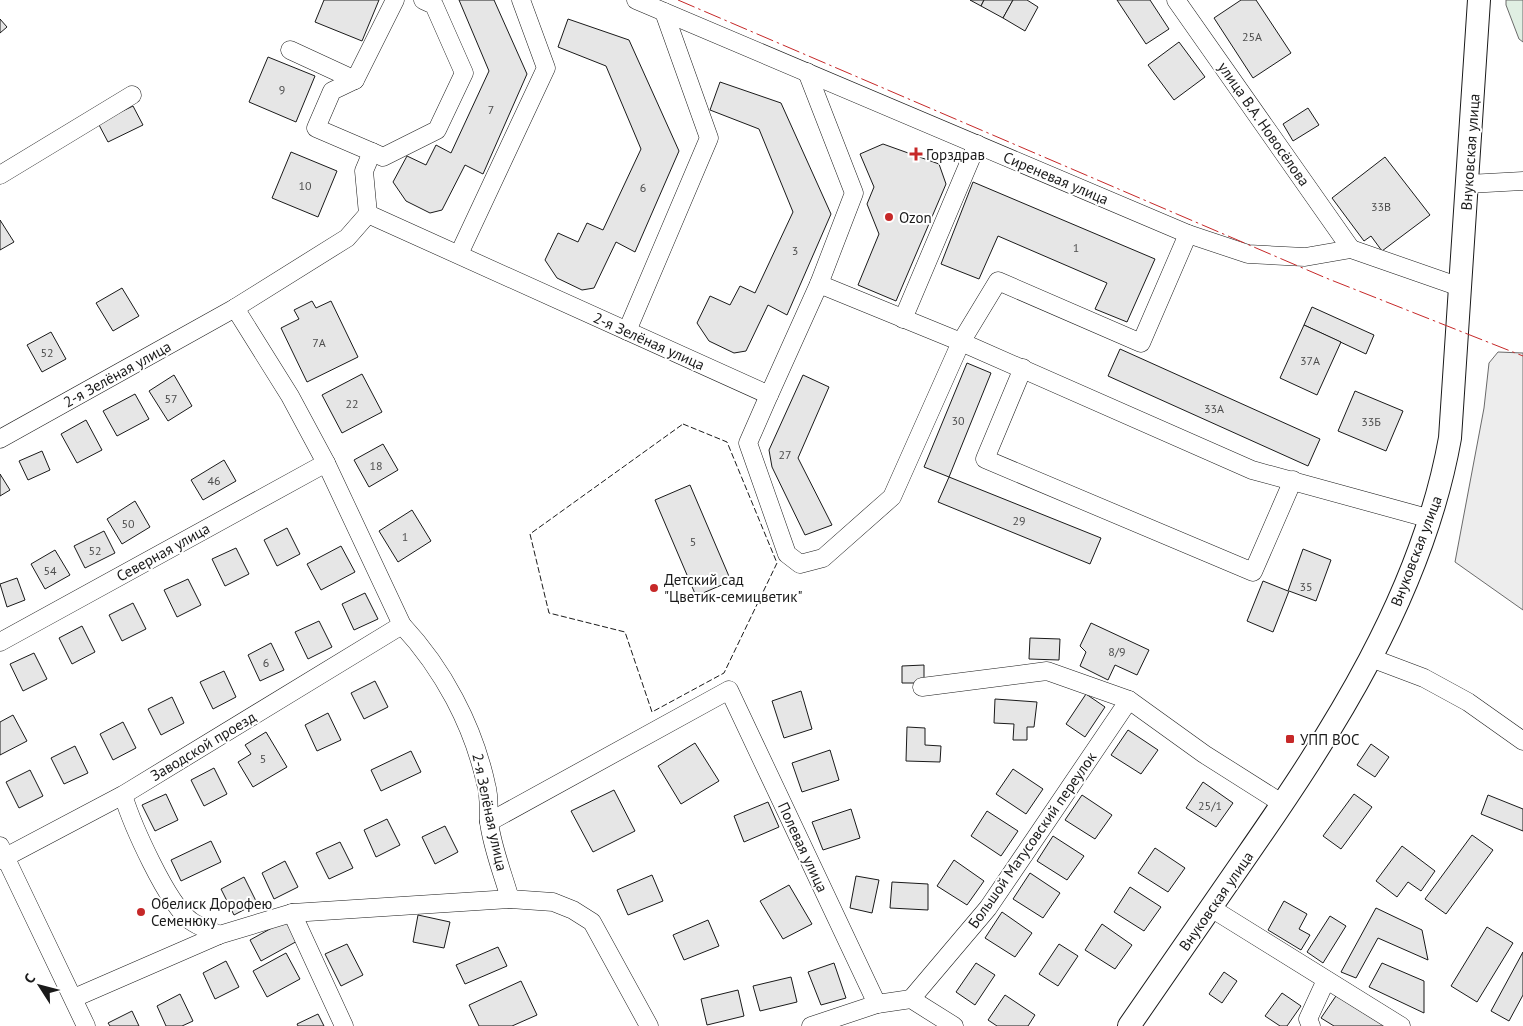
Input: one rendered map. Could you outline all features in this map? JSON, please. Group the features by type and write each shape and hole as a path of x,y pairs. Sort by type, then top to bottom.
{"main road":[{"name":"Внуковская улица","path":"1129,1026 1283,804 1334,725 1371,658 1407,581 1431,519 1444,473 1450,438 1479,0"}],"street":[{"path":"395,0 355,80 332,91 316,128 383,157 437,130 464,73 434,5 423,0"},
{"path":"459,254 546,68 521,0"},
{"name":"Сиреневая улица","path":"636,0 1188,234 1248,254 1304,257 1351,249 1460,287"},
{"name":"улица В.А. Новосёлова","path":"1176,0 1351,249"},
{"path":"627,331 709,138 664,12"},
{"path":"290,50 355,80"},
{"path":"807,72 854,193 819,284 748,444 787,554 800,564 823,558 892,497 961,342 998,281 1141,343 1188,234"},
{"path":"0,175 132,95"},
{"path":"903,319 977,144"},
{"path":"368,214 364,171 372,152"},
{"path":"1468,184 1523,181"},
{"name":"2-я Зелёная улица","path":"0,439 235,308 347,238 368,214 769,395"},
{"path":"819,284 1023,368 1252,470 1431,519"},
{"name":"2-я Зелёная улица","path":"235,308 290,396 326,463 402,625 439,670 473,738 490,803 490,822 510,899"},
{"path":"1023,368 985,459 1253,572 1294,480"},
{"name":"Северная улица","path":"0,642 326,463"},
{"name":"Заводской проезд","path":"2,855 123,795 402,625"},
{"path":"1371,658 1424,678 1468,702 1523,741"},
{"path":"922,687 1047,671 1129,700 1204,754 1283,804"},
{"name":"Полевая улица","path":"490,822 729,690 877,1004"},
{"name":"Большой Матусовский переулок","path":"911,999 988,908 1129,700"},
{"path":"123,795 129,815 174,903 190,921 218,935"},
{"path":"2,855 74,998 86,1026"},
{"path":"74,998 218,935 292,913 510,899 554,902 573,910 592,922 649,1026"},
{"path":"1211,908 1401,1026"},
{"path":"292,913 344,1026"},
{"path":"1311,1026 1308,1018 1326,980"},
{"path":"811,1026 877,1004 911,999 954,1026"}],"green space":[{"path":"1506,0 1523,0 1523,42 1519,39 1506,5"}],"shaded area":[{"path":"1498,352 1523,353 1523,610 1455,562 1484,408 1489,363"}],"building":[{"path":"324,0 379,0 362,41 315,22"},
{"path":"459,0 494,0 527,74 483,174 465,165 442,210 430,213 406,201 393,182 407,156 426,165 436,145 451,153 489,71"},
{"path":"970,0 984,0 981,6"},
{"path":"984,0 1013,0 1003,18 981,6"},
{"path":"1013,0 1027,0 1038,7 1025,31 1003,18"},
{"path":"1117,0 1150,0 1169,29 1146,44"},
{"path":"1241,0 1256,0 1291,53 1253,78 1214,18"},
{"path":"0,19 7,27 0,33"},
{"path":"568,19 629,40 679,151 635,252 616,242 594,288 582,290 557,278 545,260 558,233 578,242 587,223 603,230 641,149 606,66 558,47"},
{"path":"1179,42 1205,77 1174,100 1148,65"},
{"path":"268,57 315,76 296,122 249,102"},
{"path":"720,82 781,103 831,214 787,315 768,305 746,351 734,353 709,341 697,323 710,296 730,305 740,286 755,293 793,212 759,129 710,110"},
{"path":"133,106 143,125 108,142 98,123"},
{"path":"1308,108 1319,125 1293,141 1283,124"},
{"path":"883,144 939,164 946,184 896,301 858,285 879,234 867,204 874,187 860,154"},
{"path":"291,152 337,171 318,217 272,198"},
{"path":"1385,157 1430,215 1382,251 1371,236 1364,241 1332,198"},
{"path":"973,182 1155,259 1127,322 1095,309 1107,283 998,236 979,279 941,264"},
{"path":"0,220 14,242 0,250"},
{"path":"122,288 139,316 113,331 96,303"},
{"path":"312,301 316,308 331,301 358,357 307,382 281,328 299,319 294,310"},
{"path":"1312,307 1374,335 1366,354 1304,325"},
{"path":"1304,325 1341,342 1317,395 1280,378"},
{"path":"51,332 66,359 42,372 27,345"},
{"path":"1120,349 1320,439 1308,466 1108,376"},
{"path":"967,363 991,373 949,477 924,467"},
{"path":"362,374 382,412 342,433 322,395"},
{"path":"174,375 192,406 168,421 149,391"},
{"path":"803,375 829,387 798,458 832,525 805,535 772,467 769,450"},
{"path":"1355,391 1403,411 1386,451 1338,431"},
{"path":"135,394 149,419 117,436 103,411"},
{"path":"86,420 102,450 77,463 61,434"},
{"path":"383,444 398,470 369,487 354,460"},
{"path":"42,451 50,470 28,480 19,461"},
{"path":"224,460 236,481 203,500 191,480"},
{"path":"0,474 10,490 0,496"},
{"path":"949,477 1101,538 1090,564 938,502"},
{"path":"690,485 731,581 696,596 655,500"},
{"path":"135,501 150,527 122,544 107,519"},
{"path":"412,510 431,541 398,562 379,531"},
{"path":"287,528 300,554 277,566 264,540"},
{"path":"104,531 115,553 85,568 74,546"},
{"path":"341,546 355,572 321,590 307,564"},
{"path":"236,548 249,574 225,586 212,559"},
{"path":"1303,549 1331,560 1316,601 1289,591 1273,632 1247,621 1263,581 1288,591"},
{"path":"55,550 70,575 45,589 31,564"},
{"path":"17,578 25,600 7,607 0,584"},
{"path":"188,579 201,605 177,617 164,590"},
{"path":"365,593 378,619 354,630 342,604"},
{"path":"133,603 146,629 122,641 109,615"},
{"path":"319,621 332,647 308,659 295,632"},
{"path":"1091,623 1149,650 1137,675 1115,665 1108,680 1080,666 1086,652 1080,646"},
{"path":"82,626 95,652 72,664 59,638"},
{"path":"1030,638 1060,639 1059,660 1029,659"},
{"path":"271,643 284,670 260,681 248,655"},
{"path":"34,653 47,679 23,691 10,664"},
{"path":"924,665 924,683 902,683 902,666"},
{"path":"224,671 236,697 213,709 200,682"},
{"path":"375,681 388,707 364,719 351,693"},
{"path":"801,691 812,729 784,738 772,701"},
{"path":"1086,694 1105,707 1085,737 1066,724"},
{"path":"172,697 184,723 161,735 148,709"},
{"path":"995,699 1037,702 1034,727 1027,727 1027,740 1013,740 1014,724 994,723"},
{"path":"328,713 341,740 317,751 305,725"},
{"path":"13,715 27,741 0,755 0,722"},
{"path":"123,722 136,748 113,760 100,734"},
{"path":"907,727 925,728 925,745 941,746 940,762 906,761"},
{"path":"1128,730 1158,750 1141,774 1111,755"},
{"path":"266,732 287,767 253,787 238,762 251,754 245,745"},
{"path":"695,743 719,781 681,804 658,766"},
{"path":"1371,744 1389,757 1375,777 1357,765"},
{"path":"75,746 88,773 64,784 51,758"},
{"path":"830,750 839,780 802,792 792,763"},
{"path":"411,751 421,772 381,791 371,770"},
{"path":"214,768 227,794 204,806 191,780"},
{"path":"1013,769 1043,789 1026,814 996,794"},
{"path":"30,770 43,796 19,808 6,782"},
{"path":"1203,782 1233,803 1216,827 1186,808"},
{"path":"614,790 635,831 593,852 571,811"},
{"path":"166,794 178,820 155,831 142,805"},
{"path":"1354,794 1372,807 1341,849 1323,836"},
{"path":"1082,795 1112,815 1095,839 1065,820"},
{"path":"1488,795 1523,809 1523,831 1481,814"},
{"path":"768,802 779,827 744,842 734,816"},
{"path":"851,809 860,838 823,850 812,822"},
{"path":"987,811 1018,831 1001,856 971,836"},
{"path":"387,819 400,845 376,857 364,830"},
{"path":"445,826 458,852 435,864 422,837"},
{"path":"1472,835 1493,850 1446,914 1425,899"},
{"path":"1053,836 1084,856 1067,880 1037,861"},
{"path":"211,841 221,862 181,881 171,860"},
{"path":"340,842 353,868 329,879 316,853"},
{"path":"1402,846 1435,871 1421,891 1408,882 1397,897 1376,881"},
{"path":"1155,848 1185,868 1168,892 1138,873"},
{"path":"954,860 984,881 967,905 937,886"},
{"path":"285,861 298,887 274,899 262,873"},
{"path":"1030,873 1060,893 1043,918 1013,899"},
{"path":"652,875 663,901 628,915 617,890"},
{"path":"856,876 879,880 872,913 850,908"},
{"path":"244,877 257,903 234,915 221,889"},
{"path":"892,882 928,884 928,910 890,908"},
{"path":"789,885 812,924 783,939 760,901"},
{"path":"1130,887 1161,907 1144,931 1114,912"},
{"path":"1284,901 1307,914 1299,929 1310,935 1301,950 1268,930"},
{"path":"1376,908 1422,930 1428,960 1378,938 1356,978 1341,972"},
{"path":"1002,912 1032,933 1015,957 985,938"},
{"path":"418,915 450,922 444,948 413,942"},
{"path":"1330,916 1346,926 1323,963 1307,952"},
{"path":"290,918 301,939 261,961 250,940"},
{"path":"708,920 719,946 684,960 673,935"},
{"path":"1102,924 1132,945 1115,969 1085,950"},
{"path":"1487,927 1513,943 1477,1002 1451,986"},
{"path":"347,944 363,975 341,986 325,954"},
{"path":"1059,944 1078,956 1058,986 1039,974"},
{"path":"498,947 507,966 465,984 456,965"},
{"path":"1523,952 1523,995 1509,1021 1491,1011"},
{"path":"286,953 300,979 267,997 253,971"},
{"path":"226,961 239,987 215,999 203,973"},
{"path":"834,963 846,998 821,1005 808,972"},
{"path":"976,963 995,975 975,1005 956,992"},
{"path":"1382,963 1424,981 1424,1013 1369,987"},
{"path":"1224,972 1237,981 1222,1003 1209,994"},
{"path":"791,977 797,1002 760,1011 753,986"},
{"path":"521,981 537,1015 512,1026 479,1026 469,1005"},
{"path":"738,990 744,1016 707,1025 701,999"},
{"path":"1282,993 1301,1006 1287,1026 1280,1026 1265,1016"},
{"path":"1338,993 1389,1026 1334,1026 1321,1018"},
{"path":"180,994 193,1021 182,1026 166,1026 157,1006"},
{"path":"1005,995 1035,1015 1028,1026 997,1026 988,1020"},
{"path":"132,1011 139,1026 110,1026 108,1023"},
{"path":"318,1014 324,1026 298,1026 297,1024"}],"fence":[{"path":"683,424 727,442 777,563 724,673 652,712 625,632 549,613 530,534 683,424"}],"power":[{"path":"678,0 1326,278 1523,356"}],"place":[{"name":"Горздрав","path":"916,154"},
{"name":"Ozon","path":"889,217"},
{"name":"Детский сад \"Цветик-семицветик\"","path":"654,588"},
{"name":"УПП ВОС","path":"1290,739"},
{"name":"Обелиск Дорофею Семенюку","path":"141,912"}]}
